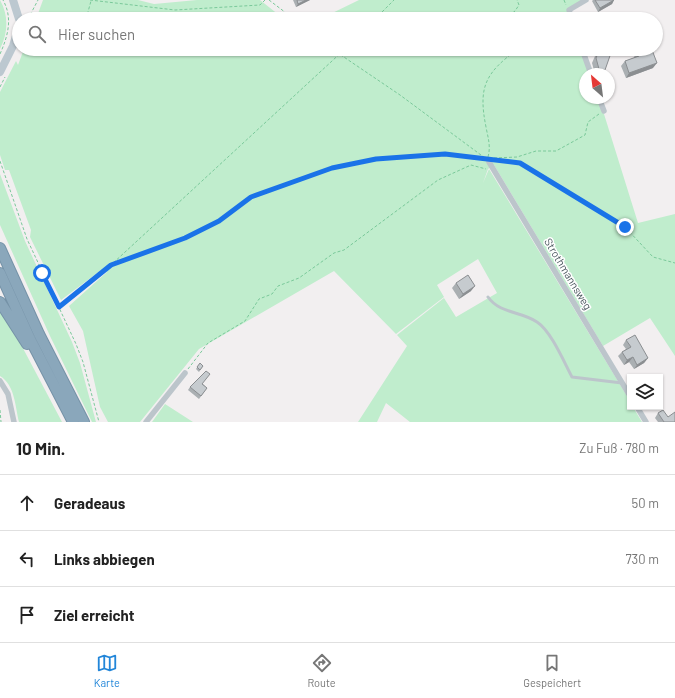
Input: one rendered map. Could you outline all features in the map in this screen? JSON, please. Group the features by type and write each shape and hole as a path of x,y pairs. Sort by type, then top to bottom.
{"highway":[{"path":"0,248 39,334 84,422"},
{"path":"0,273 73,422"},
{"path":"0,302 56,390"}],"main road":[{"path":"13,0 17,12"},
{"path":"0,72 12,48"}],"street":[{"path":"570,12 569,10 586,0"},
{"path":"585,56 589,68"},
{"path":"602,104 604,111"},
{"name":"Strothmannsweg","path":"490,161 627,391"},
{"path":"146,422 185,373"},
{"path":"0,381 8,394 14,422"},
{"path":"638,410 646,422"}],"lane":[{"path":"488,297 494,305 536,322 544,328 572,377 622,383"}],"path":[{"path":"0,54 6,39 9,19 8,11 3,0"},
{"path":"32,12 38,0"},
{"path":"88,12 91,0 175,10 260,6 265,0"},
{"path":"269,0 285,12"},
{"path":"382,12 394,0"},
{"path":"514,12 519,5 517,0"},
{"path":"59,307 111,265 338,56"},
{"path":"341,56 400,95 490,161 517,157 536,151 556,151 585,135 588,122 604,111"},
{"path":"185,373 208,343 245,321 260,300 272,294 278,286 299,278 334,252 344,250 438,180 471,165 486,169 490,161 490,150 483,109 482,91 490,74 508,56"},
{"path":"111,265 185,238 219,221 251,197 332,168 376,159 445,154 490,161 520,163 625,227 653,257 675,263"},
{"path":"0,161 27,240 83,362 99,422"},
{"path":"0,410 1,422"}],"green space":[{"path":"0,0 5,12 6,31 0,49"},
{"path":"43,0 138,0 154,4 197,0 260,0 275,12 39,12"},
{"path":"359,0 584,0 569,10 570,12 334,12"},
{"path":"21,56 585,56 589,68 579,68 579,104 601,104 638,223 675,214 675,356 650,318 603,346 494,165 488,169 483,183 489,169 627,396 627,410 635,410 642,422 410,422 386,403 377,422 358,422 407,346 397,335 444,298 456,317 497,293 478,259 437,285 444,297 396,334 334,271 199,349 140,422 108,422 100,407 83,331 69,306 107,272 104,268 61,300 30,237 31,230 9,170 5,170 0,155 0,92 16,61 18,65"},
{"path":"0,174 25,241 72,342 80,363 96,422 92,422 50,336 0,225"},
{"path":"0,308 8,320 62,422 19,422 12,390 0,376"},
{"path":"165,404 193,422 152,422"}],"building":[{"path":"297,0 306,0 298,4"},
{"path":"595,0 614,0 600,8"},
{"path":"597,56 610,56 606,68 599,68"},
{"path":"639,56 654,56 657,63 629,73 625,61"},
{"path":"468,275 475,286 463,294 456,283"},
{"path":"635,335 648,358 637,365 633,357 627,360 622,352 631,347 626,340"},
{"path":"200,363 203,366 200,370 197,367"},
{"path":"206,371 210,374 202,384 207,388 201,396 190,387"},
{"path":"663,410 668,417 675,412 675,422 664,422 658,413"}],"route":[{"path":"42,273 59,307 111,265 185,238 219,221 251,197 332,168 376,159 445,154 520,163 625,227"}]}
